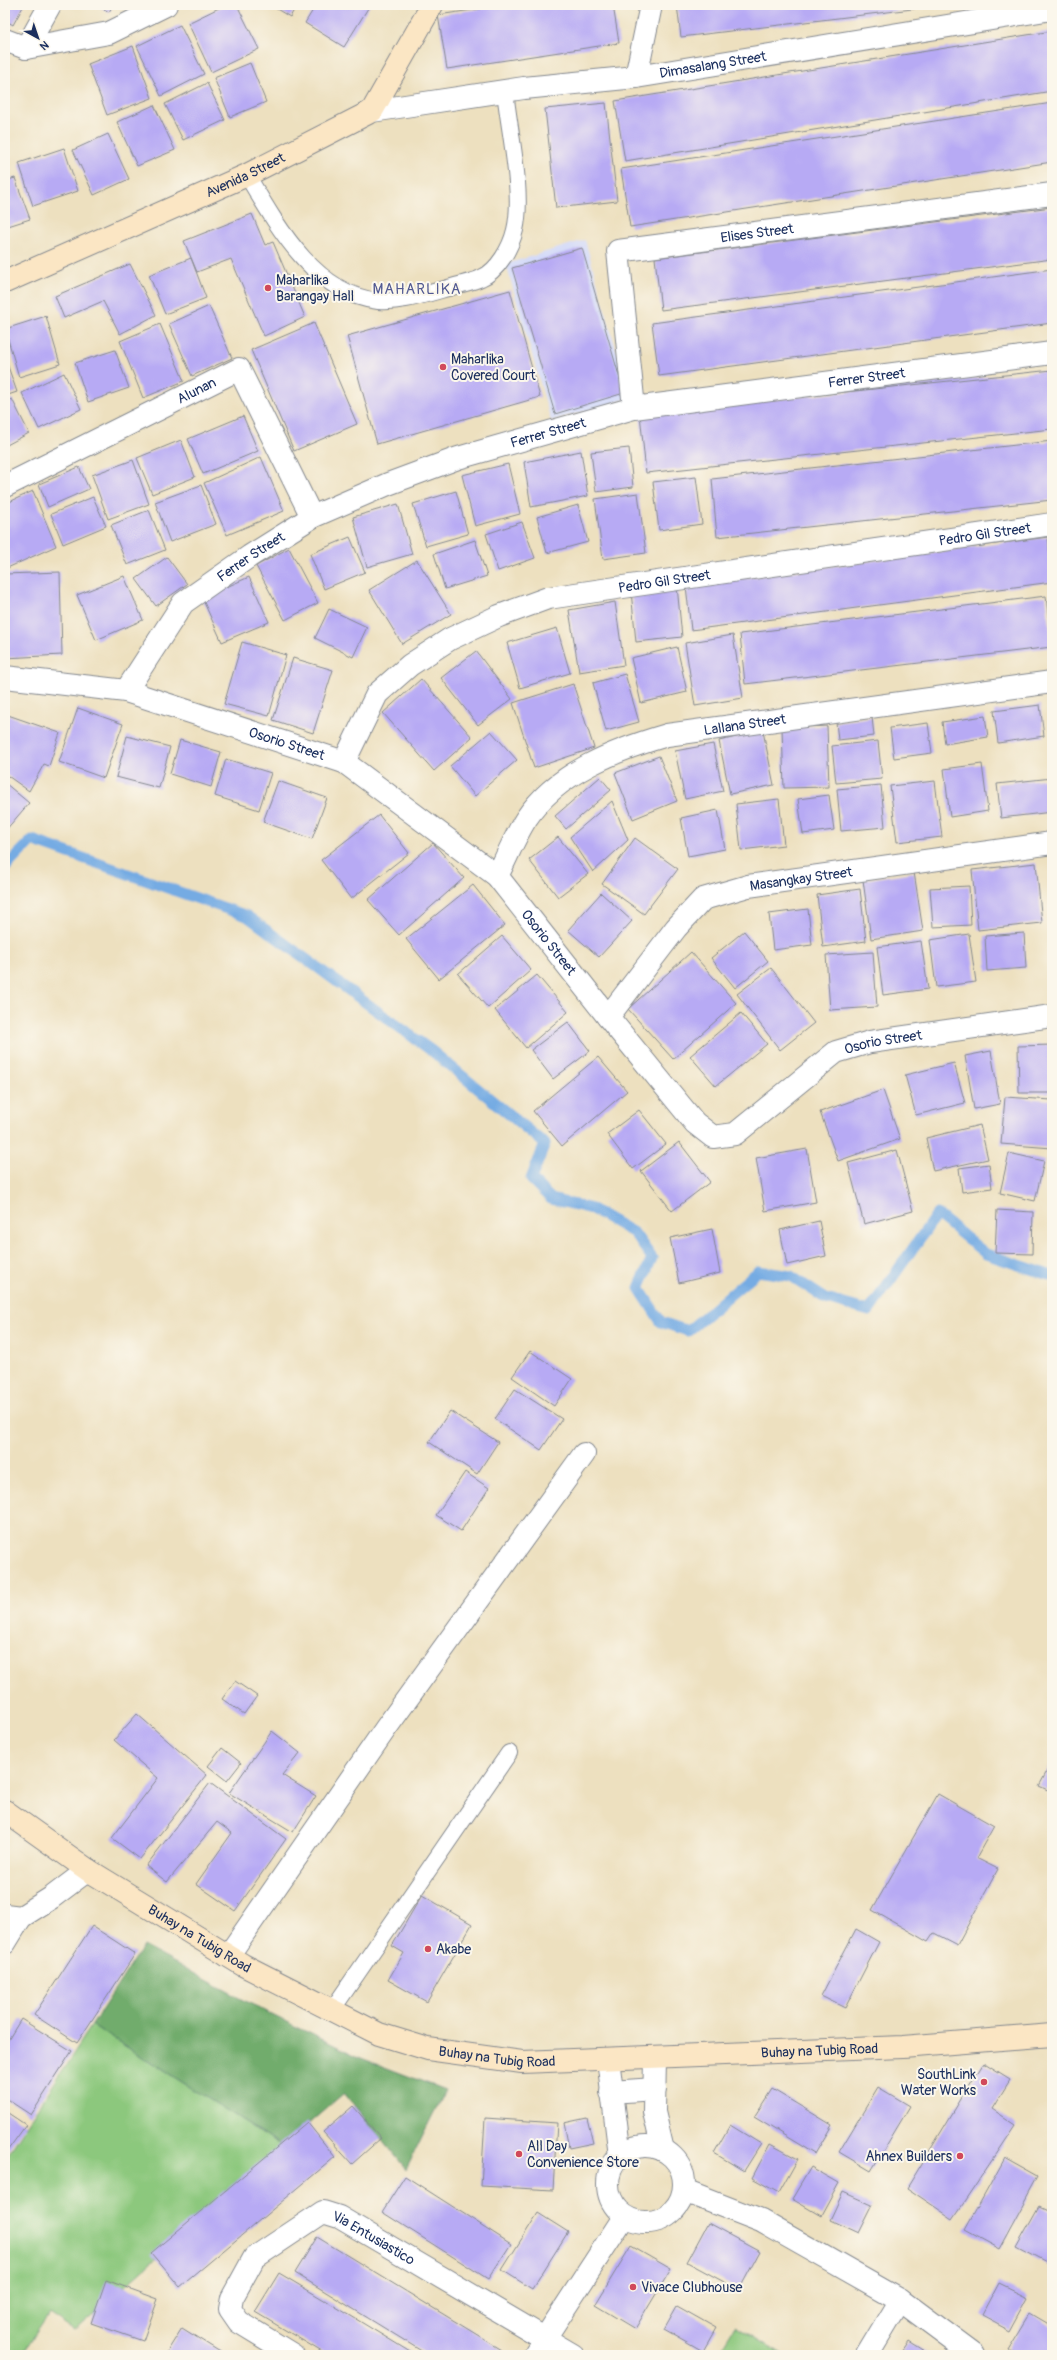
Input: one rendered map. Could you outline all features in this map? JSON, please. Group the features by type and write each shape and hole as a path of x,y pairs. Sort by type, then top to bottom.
{"main road":[{"path":"372,111 432,5"},
{"name":"Avenida Street","path":"5,282 247,175 372,111"},
{"name":"Buhay na Tubig Road","path":"5,1811 88,1870 228,1956 379,2034 428,2049 522,2062 903,2047 1052,2035"}],"street":[{"path":"26,48 50,5"},
{"path":"5,40 26,48 109,33 166,5"},
{"path":"636,77 651,5"},
{"name":"Dimasalang Street","path":"372,111 505,91 636,77 1052,9"},
{"name":"Elises Street","path":"634,408 618,251 1052,194"},
{"name":"Ferrer Street","path":"126,691 183,603 250,556 312,517 388,484 458,458 634,408 1052,353"},
{"name":"Alunan","path":"5,486 240,369 312,517"},
{"name":"Pedro Gil Street","path":"344,762 377,694 410,664 450,639 485,623 548,598 1052,524"},
{"name":"Osorio Street","path":"5,677 126,691 344,762 497,876 694,1123 713,1137 735,1134 836,1052 870,1042 1052,1016"},
{"name":"Lallana Street","path":"497,876 526,819 549,794 581,769 627,746 667,735 1052,682"},
{"name":"Masangkay Street","path":"608,1017 676,928 703,900 748,886 1052,843"},
{"path":"228,1956 386,1728 584,1454"},
{"path":"5,1943 13,1916 52,1898 88,1870"},
{"path":"656,2057 654,2112 663,2150"},
{"path":"608,2059 620,2156"},
{"path":"611,2092 655,2089"},
{"path":"647,2146 663,2150 674,2157 680,2166 684,2178 684,2191 677,2208 667,2217 652,2223 638,2222 624,2217 615,2207 608,2194 607,2181 611,2168 620,2156 634,2148 647,2146"},
{"path":"684,2191 761,2221 900,2300 974,2355"},
{"name":"Via Entusiastico","path":"293,2355 239,2322 230,2309 232,2298 254,2258 323,2212 339,2217 539,2347"},
{"path":"573,2355 539,2347 624,2217"},
{"path":"867,2355 900,2300"}],"lane":[{"path":"247,175 295,249 317,273 350,293 378,301 408,299 482,278 502,260 515,231 519,204 505,91"},
{"path":"332,2010 509,1752"}],"shaded area":[{"path":"585,240 630,398 551,421 506,264"}],"green space":[{"path":"143,1946 272,2015 361,2058 445,2090 406,2169 344,2093 283,2146 92,2025"},
{"path":"92,2025 283,2146 74,2331 49,2314 21,2355 5,2355 5,2159"},
{"path":"735,2326 783,2355 717,2355"}],"building":[{"path":"5,5 24,5 13,25 5,20"},
{"path":"97,5 113,5 109,12"},
{"path":"225,5 237,5 259,49 211,72 188,23"},
{"path":"270,5 297,5 290,17"},
{"path":"316,5 370,5 344,47 305,23"},
{"path":"506,5 613,5 619,43 447,69 438,15"},
{"path":"677,5 937,5 937,6 681,37"},
{"path":"180,25 204,74 161,96 137,46"},
{"path":"1052,31 1052,91 625,161 615,101"},
{"path":"133,46 152,98 107,115 88,64"},
{"path":"250,63 266,102 230,117 214,78"},
{"path":"207,83 225,120 183,140 165,104"},
{"path":"606,103 617,201 556,208 545,109"},
{"path":"1052,103 1052,162 630,227 621,169"},
{"path":"154,105 175,150 137,166 117,122"},
{"path":"108,134 129,179 94,195 73,150"},
{"path":"64,148 78,191 33,206 19,163"},
{"path":"15,178 30,219 5,227 5,181"},
{"path":"1052,207 1052,259 661,310 655,258"},
{"name":"Maharlika Barangay Hall","path":"252,214 265,245 273,242 305,317 264,336 231,259 197,272 184,241"},
{"path":"582,248 624,393 555,414 512,268"},
{"path":"191,258 206,298 165,314 149,275"},
{"path":"130,264 156,315 120,334 103,301 64,318 55,296"},
{"path":"1052,269 1052,323 659,376 652,323"},
{"name":"Maharlika Covered Court","path":"510,290 540,397 377,444 347,336"},
{"path":"209,306 232,358 192,376 169,324"},
{"path":"46,316 60,364 19,377 5,329"},
{"path":"314,323 357,424 294,451 251,350"},
{"path":"160,324 184,381 143,398 120,341"},
{"path":"115,350 129,388 88,402 75,363"},
{"path":"5,358 17,392 5,396"},
{"path":"1052,370 1052,429 646,473 640,414"},
{"path":"64,373 81,409 39,429 22,393"},
{"path":"12,399 29,433 5,446 5,402"},
{"path":"243,416 258,451 203,474 188,439"},
{"path":"181,440 195,477 152,494 137,458"},
{"path":"1052,441 1052,500 717,537 712,479"},
{"path":"629,448 633,487 596,492 591,452"},
{"path":"581,451 588,496 531,507 524,462"},
{"path":"261,457 284,511 227,535 204,483"},
{"path":"133,460 149,504 108,519 92,475"},
{"path":"508,464 520,514 475,526 462,475"},
{"path":"79,467 89,489 48,507 39,484"},
{"path":"696,477 702,524 659,530 653,482"},
{"path":"201,485 216,524 170,542 155,502"},
{"path":"33,491 56,546 5,569 5,504"},
{"path":"456,491 468,534 426,546 413,504"},
{"path":"638,493 646,553 603,559 595,499"},
{"path":"93,497 106,526 63,544 51,514"},
{"path":"398,504 412,554 367,567 353,517"},
{"path":"578,505 588,542 547,553 537,517"},
{"path":"149,510 165,550 127,565 111,525"},
{"path":"522,522 535,558 498,571 486,534"},
{"path":"350,537 365,572 324,589 310,554"},
{"path":"1048,537 1052,582 691,630 686,586"},
{"path":"475,540 487,576 445,589 434,554"},
{"path":"289,548 318,603 285,620 256,566"},
{"path":"167,557 187,584 156,606 136,579"},
{"path":"417,560 451,614 402,644 369,590"},
{"path":"60,572 62,655 5,658 5,574"},
{"path":"124,576 143,620 96,640 77,595"},
{"path":"249,577 269,622 222,642 202,598"},
{"path":"677,586 682,637 636,642 631,591"},
{"path":"1046,596 1052,647 745,684 740,634"},
{"path":"615,602 624,665 579,672 569,610"},
{"path":"329,609 367,627 353,657 315,638"},
{"path":"557,628 570,673 520,688 507,643"},
{"path":"733,635 743,698 695,706 685,643"},
{"path":"242,642 286,655 269,716 224,704"},
{"path":"677,647 687,692 641,703 631,658"},
{"path":"476,651 512,699 478,725 441,678"},
{"path":"293,658 333,670 313,733 273,720"},
{"path":"625,674 639,722 606,731 593,683"},
{"path":"421,679 472,737 434,771 383,713"},
{"path":"573,684 594,748 534,768 513,703"},
{"path":"1040,705 1044,736 998,743 994,711"},
{"path":"78,708 123,724 104,778 59,762"},
{"path":"5,714 60,733 49,766 44,764 29,791 5,774"},
{"path":"985,716 988,737 945,744 942,722"},
{"path":"872,717 874,736 838,740 836,722"},
{"path":"928,723 932,753 894,758 890,728"},
{"path":"827,726 829,787 784,788 782,728"},
{"path":"491,731 517,760 475,796 450,766"},
{"path":"763,731 774,785 730,794 719,741"},
{"path":"127,736 170,747 159,788 116,777"},
{"path":"180,740 221,752 211,787 170,774"},
{"path":"878,741 882,779 836,783 832,746"},
{"path":"713,744 723,791 685,799 675,751"},
{"path":"659,756 677,801 633,819 615,773"},
{"path":"226,759 271,773 259,810 215,796"},
{"path":"982,764 988,811 950,817 944,769"},
{"path":"600,777 611,790 566,829 555,816"},
{"path":"1052,778 1052,812 1001,818 997,784"},
{"path":"278,781 327,798 312,839 263,822"},
{"path":"935,781 942,837 897,842 890,786"},
{"path":"5,783 29,803 5,831"},
{"path":"881,785 885,827 841,831 837,789"},
{"path":"829,795 834,830 803,834 798,799"},
{"path":"779,799 784,845 741,850 736,804"},
{"path":"612,801 628,840 593,872 570,837"},
{"path":"718,810 725,849 688,856 681,818"},
{"path":"379,815 409,853 351,899 321,860"},
{"path":"558,837 588,874 558,897 529,860"},
{"path":"635,838 678,869 644,914 602,884"},
{"path":"433,843 464,878 399,935 368,900"},
{"path":"1036,863 1042,923 978,930 972,870"},
{"path":"914,872 923,931 871,939 863,880"},
{"path":"473,885 505,925 439,979 406,939"},
{"path":"969,886 971,925 933,927 930,888"},
{"path":"860,889 866,941 823,947 817,895"},
{"path":"601,893 632,921 599,957 568,930"},
{"path":"808,909 812,945 773,950 769,914"},
{"path":"744,931 768,961 735,988 711,958"},
{"path":"1024,933 1026,968 987,971 985,936"},
{"path":"969,934 976,982 936,987 930,940"},
{"path":"502,936 531,970 488,1008 458,974"},
{"path":"921,941 928,989 883,995 877,947"},
{"path":"691,952 736,1003 673,1059 628,1009"},
{"path":"873,952 877,1007 830,1010 826,955"},
{"path":"771,968 814,1023 780,1050 737,994"},
{"path":"537,975 568,1012 526,1048 495,1010"},
{"path":"741,1013 767,1044 716,1086 690,1056"},
{"path":"568,1022 590,1051 553,1079 531,1050"},
{"path":"1052,1045 1052,1093 1019,1093 1018,1046"},
{"path":"991,1051 1000,1104 974,1109 965,1056"},
{"path":"598,1057 627,1091 562,1146 533,1111"},
{"path":"954,1063 965,1103 916,1115 905,1075"},
{"path":"883,1090 900,1139 838,1161 820,1112"},
{"path":"1005,1097 1052,1100 1052,1148 1001,1144"},
{"path":"639,1110 666,1144 633,1169 607,1134"},
{"path":"980,1125 988,1159 933,1171 926,1138"},
{"path":"679,1142 710,1182 672,1211 641,1171"},
{"path":"807,1149 816,1202 765,1211 756,1158"},
{"path":"897,1150 913,1211 864,1224 848,1163"},
{"path":"1009,1153 1044,1161 1035,1201 1000,1193"},
{"path":"989,1164 992,1188 962,1192 959,1168"},
{"path":"997,1210 1033,1212 1032,1254 995,1253"},
{"path":"819,1221 826,1256 787,1265 780,1230"},
{"path":"712,1229 720,1273 679,1283 670,1238"},
{"path":"530,1351 572,1379 554,1406 512,1377"},
{"path":"515,1389 562,1419 541,1450 495,1419"},
{"path":"450,1411 498,1442 477,1474 429,1442"},
{"path":"465,1472 489,1488 461,1531 436,1515"},
{"path":"235,1681 257,1696 244,1714 222,1699"},
{"path":"137,1714 207,1775 140,1859 112,1838 158,1778 114,1740"},
{"path":"272,1731 300,1753 282,1775 316,1796 293,1832 229,1793"},
{"path":"222,1748 241,1763 227,1781 208,1766"},
{"path":"1052,1762 1052,1792 1039,1786"},
{"path":"210,1783 286,1839 235,1911 196,1884 232,1833 217,1822 167,1882 146,1866"},
{"path":"938,1794 994,1826 976,1858 998,1869 957,1945 934,1933 928,1942 872,1910"},
{"name":"Akabe","path":"422,1895 472,1924 427,2002 388,1980 404,1953 392,1946"},
{"path":"92,1926 135,1954 77,2043 34,2015"},
{"path":"856,1929 879,1942 845,2008 821,1996"},
{"path":"21,2019 72,2051 31,2115 5,2098 5,2045"},
{"name":"Ahnex Builders","path":"983,2063 1010,2080 992,2109 1016,2125 953,2219 907,2188"},
{"path":"878,2087 910,2106 871,2171 839,2152"},
{"path":"772,2089 832,2125 815,2154 754,2117"},
{"path":"353,2106 381,2138 352,2164 323,2132"},
{"path":"5,2111 26,2125 5,2154"},
{"name":"All Day Convenience Store","path":"485,2118 557,2123 553,2190 481,2186"},
{"path":"587,2118 593,2143 569,2148 564,2123"},
{"path":"307,2122 335,2157 180,2287 151,2253"},
{"path":"730,2125 761,2144 744,2171 714,2153"},
{"path":"770,2144 798,2159 779,2193 752,2178"},
{"path":"1005,2158 1039,2177 1000,2249 965,2230"},
{"path":"811,2167 839,2183 821,2216 792,2199"},
{"path":"405,2176 511,2244 488,2279 382,2212"},
{"path":"843,2192 872,2205 858,2233 830,2220"},
{"path":"1039,2206 1052,2212 1052,2266 1016,2247"},
{"path":"538,2213 568,2232 532,2289 502,2270"},
{"name":"Vivace Clubhouse","path":"708,2223 760,2251 739,2290 687,2262"},
{"path":"317,2237 502,2350 499,2355 428,2355 295,2273"},
{"name":"Vivace Clubhouse","path":"631,2246 671,2269 635,2329 595,2305"},
{"path":"279,2273 415,2355 327,2355 255,2312"},
{"path":"106,2280 158,2299 143,2341 91,2323"},
{"path":"999,2283 1028,2297 1010,2330 982,2315"},
{"path":"677,2306 716,2328 703,2351 664,2329"},
{"path":"1030,2313 1052,2326 1052,2355 1018,2355 1008,2349"},
{"path":"182,2328 217,2350 226,2355 165,2355"},
{"path":"908,2342 929,2355 899,2355"}],"waterway":[{"path":"5,868 32,840 247,916 432,1051 545,1144 531,1179 551,1199 592,1209 634,1233 652,1258 639,1288 661,1322 688,1331 758,1271 791,1276 826,1299 869,1311 937,1214 986,1254 1052,1276"}],"place":[{"name":"Maharlika Barangay Hall","path":"268,288"},
{"name":"Maharlika Covered Court","path":"443,367"},
{"name":"Akabe","path":"428,1949"},
{"name":"SouthLink Water Works","path":"984,2082"},
{"name":"All Day Convenience Store","path":"519,2154"},
{"name":"Ahnex Builders","path":"960,2156"},
{"name":"Vivace Clubhouse","path":"633,2287"}],"district":[{"name":"MAHARLIKA","path":"417,289"}]}
